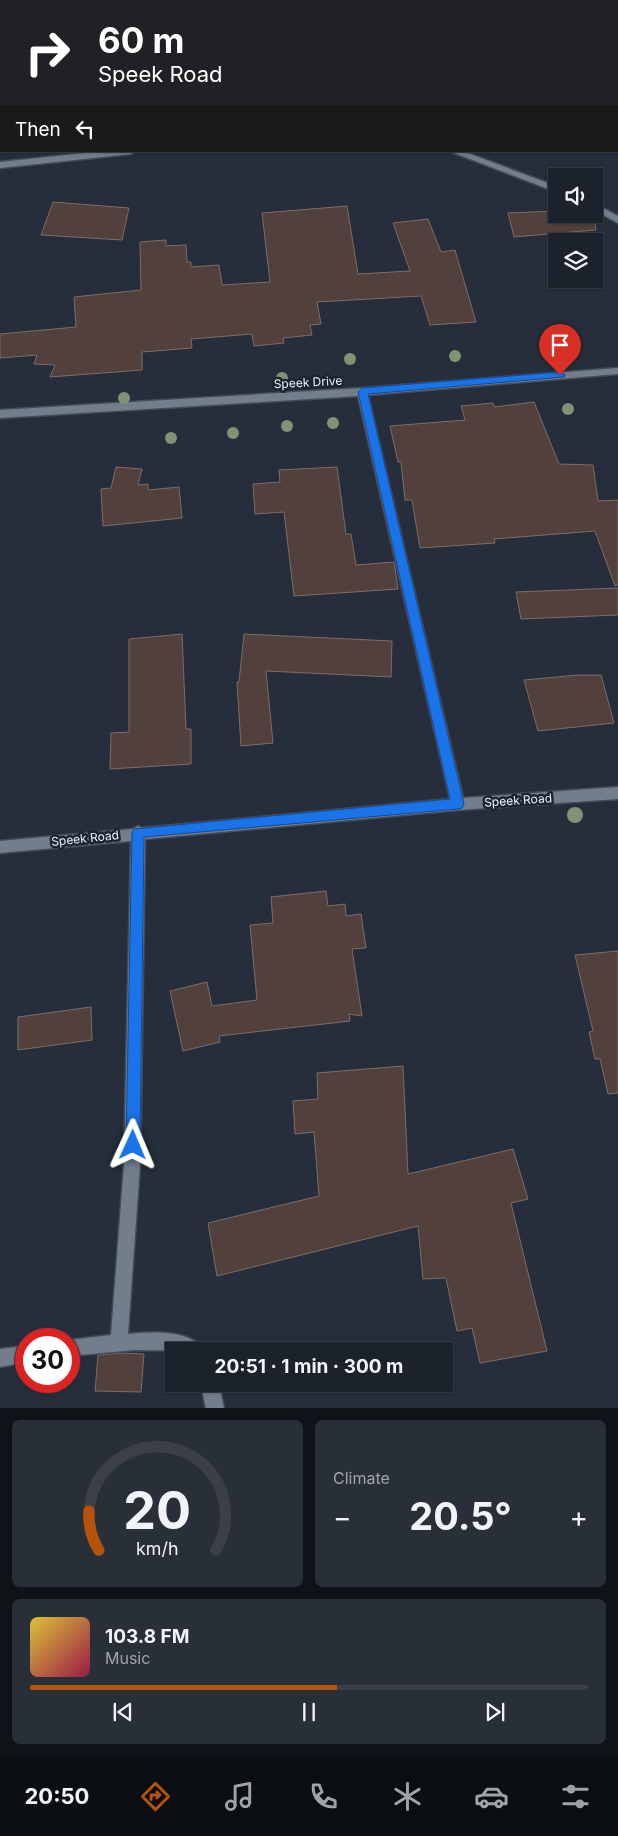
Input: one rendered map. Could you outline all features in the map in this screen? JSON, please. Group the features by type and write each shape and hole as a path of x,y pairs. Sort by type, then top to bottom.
{"street":[{"path":"0,165 122,152"},
{"path":"456,152 548,186"},
{"path":"603,211 618,220"},
{"name":"Speek Drive","path":"0,414 362,392 618,370"},
{"path":"362,392 458,804"},
{"name":"Speek Road","path":"0,847 138,832 458,804 618,793"},
{"path":"119,1341 132,1165 138,832"},
{"path":"80,1346 119,1341 165,1343"},
{"path":"0,1358 15,1356"},
{"path":"212,1392 215,1408"}],"building":[{"path":"53,202 129,208 122,240 41,235"},
{"path":"347,206 358,274 410,271 393,223 428,219 441,252 455,250 476,322 430,325 421,296 317,302 321,324 310,325 312,335 283,338 284,343 254,346 252,334 191,339 192,348 142,352 142,370 50,377 55,365 34,364 37,355 0,358 0,334 76,327 74,297 141,290 140,242 166,240 166,246 186,245 187,262 191,262 191,267 219,265 222,285 270,282 262,213"},
{"path":"548,211 548,223 595,223 596,230 514,237 508,213"},
{"path":"534,402 559,464 593,465 598,501 618,500 618,585 615,586 595,531 494,539 495,543 420,548 412,500 405,500 401,462 398,462 390,426 465,420 461,406 493,403 494,407"},
{"path":"116,467 142,469 138,485 148,484 148,490 179,487 182,518 103,526 101,489 111,488"},
{"path":"337,467 346,534 351,534 356,565 394,562 398,589 294,596 284,512 255,514 253,484 280,482 279,470"},
{"path":"618,588 618,615 521,619 516,592"},
{"path":"182,634 186,729 191,729 191,764 110,769 111,733 129,732 129,639"},
{"path":"244,634 392,641 391,677 266,671 273,743 241,746 237,682 239,682"},
{"path":"601,675 614,723 538,731 524,680"},
{"path":"326,891 328,906 345,904 346,916 361,914 366,948 352,949 362,1016 349,1014 350,1021 219,1036 220,1042 183,1051 170,991 207,982 212,1006 257,1000 250,925 273,923 271,897"},
{"path":"618,951 618,1093 608,1094 600,1059 595,1059 589,1032 593,1031 575,955"},
{"path":"91,1007 92,1040 18,1050 18,1017"},
{"path":"403,1066 408,1174 513,1149 528,1199 511,1203 547,1351 480,1363 472,1328 457,1331 446,1278 423,1279 418,1226 217,1276 208,1223 319,1196 314,1132 295,1134 293,1101 318,1099 317,1073"},
{"path":"120,1353 144,1354 141,1392 95,1391 98,1355"}],"route":[{"path":"133,1145 138,832 458,804 362,392 560,375"}]}
